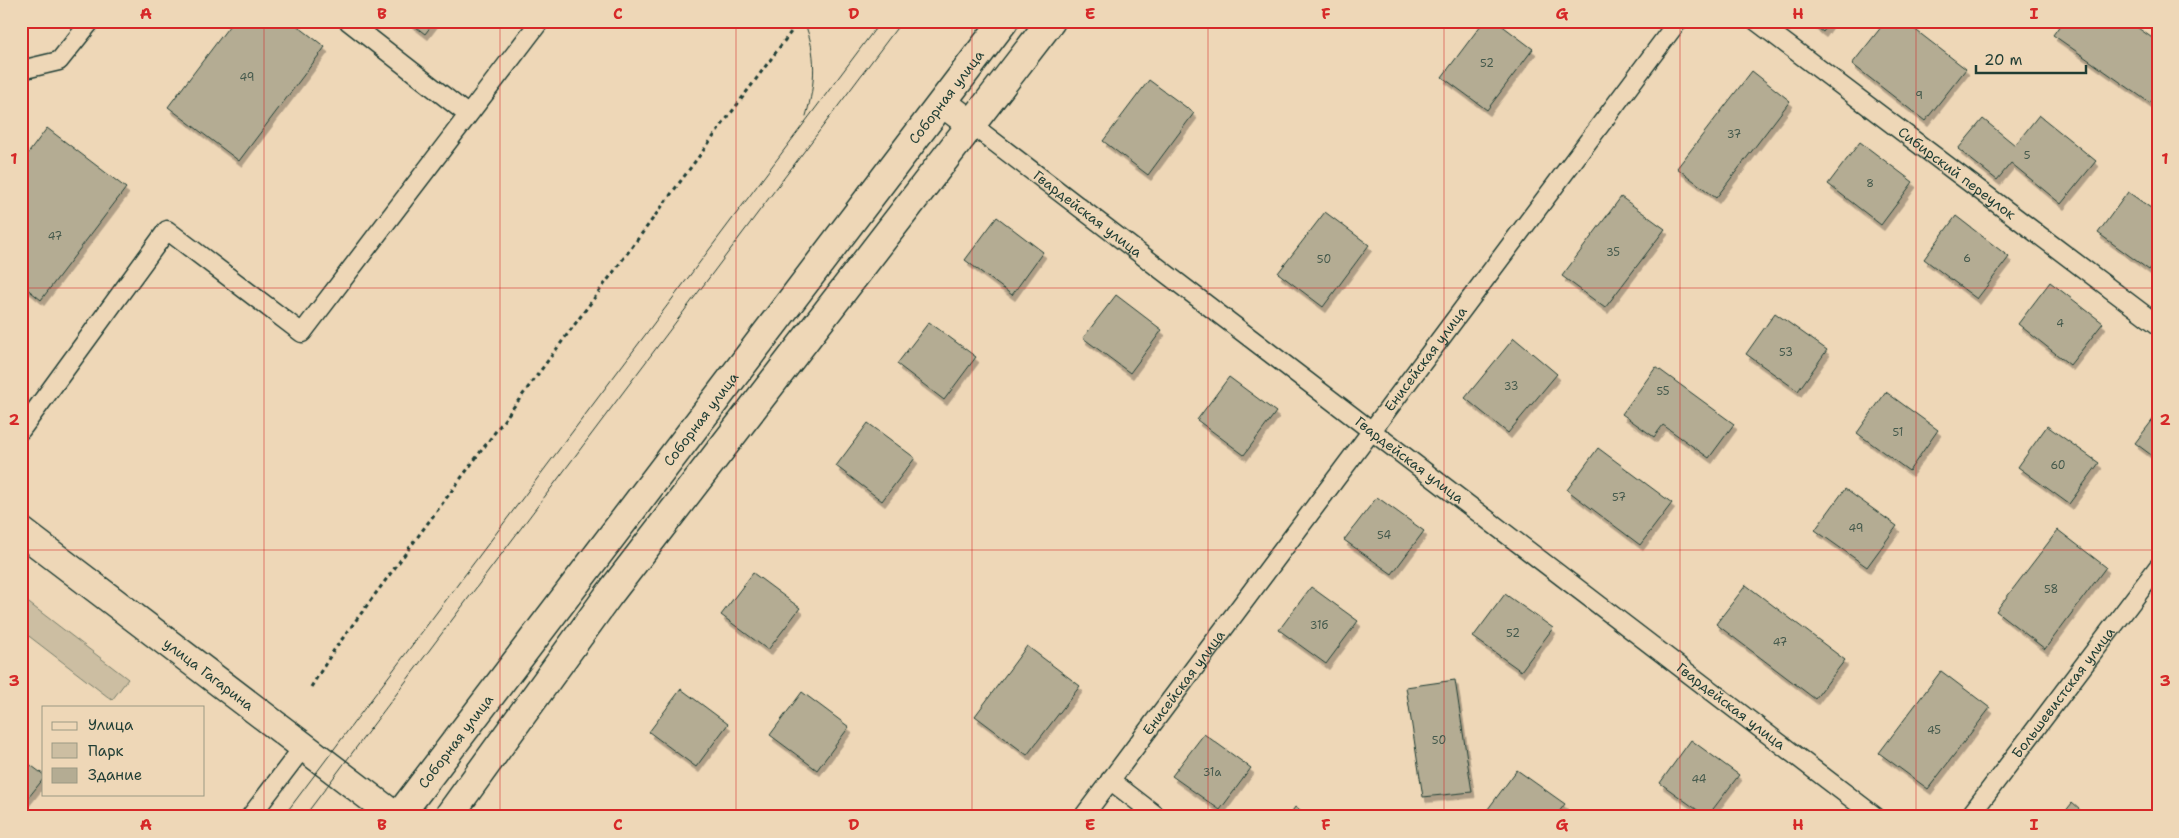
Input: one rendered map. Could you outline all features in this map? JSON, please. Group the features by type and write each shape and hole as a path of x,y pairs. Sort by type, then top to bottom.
{"main road":[{"name":"Соборная улица","path":"397,817 1004,21"},
{"path":"448,817 608,596 1051,21"},
{"name":"Гвардейская улица","path":"942,103 972,125"},
{"name":"улица Гагарина","path":"21,531 397,817"}],"lane":[{"path":"21,70 59,62 91,21"},
{"path":"348,21 467,114"},
{"path":"21,430 167,230 302,333 467,114 540,21"},
{"name":"Енисейская улица","path":"1083,817 1678,21"},
{"name":"Сибирский переулок","path":"1756,21 2158,325"},
{"name":"Гвардейская улица","path":"972,125 1876,817"},
{"name":"Большевистская улица","path":"1969,817 2158,567"},
{"path":"250,817 304,746"},
{"path":"1110,780 1158,817"}],"path":[{"path":"311,687 334,650 799,21"}],"green space":[{"path":"21,597 128,679 112,700 21,630"}],"building":[{"path":"233,21 291,21 325,47 239,161 168,107"},
{"path":"408,21 435,21 425,34"},
{"path":"1484,21 1496,21 1533,49 1487,110 1442,77"},
{"path":"1809,21 1831,21 1823,32"},
{"path":"1886,21 1904,21 1966,69 1925,121 1852,64"},
{"path":"2063,21 2128,21 2158,42 2158,92 2150,103 2053,35"},
{"path":"1752,71 1790,101 1716,198 1677,168"},
{"path":"1149,80 1194,113 1148,175 1103,141"},
{"path":"2039,115 2096,161 2061,204 2011,163 1997,180 1958,149 1983,119 2015,145"},
{"path":"47,128 126,188 41,300 21,284 21,163"},
{"path":"1860,142 1913,182 1881,225 1828,184"},
{"path":"2128,192 2158,213 2158,259 2149,270 2098,233"},
{"path":"1621,197 1665,229 1605,308 1562,276"},
{"path":"1325,212 1369,245 1323,307 1278,273"},
{"path":"1956,216 2009,257 1977,299 1924,259"},
{"path":"997,217 1043,252 1012,295 965,260"},
{"path":"2050,282 2103,323 2070,365 2018,324"},
{"path":"1116,295 1162,330 1130,373 1083,338"},
{"path":"1775,313 1827,350 1798,391 1746,354"},
{"path":"929,322 976,357 944,400 897,364"},
{"path":"1514,338 1557,374 1508,433 1465,398"},
{"path":"1656,367 1734,424 1709,458 1663,425 1654,437 1622,414"},
{"path":"1229,377 1276,412 1244,455 1197,420"},
{"path":"1886,392 1938,430 1909,471 1857,433"},
{"path":"2158,413 2158,460 2135,443"},
{"path":"868,423 915,458 882,501 836,466"},
{"path":"2047,426 2099,463 2069,504 2018,467"},
{"path":"1598,448 1672,503 1640,545 1567,490"},
{"path":"1845,489 1897,526 1867,567 1815,530"},
{"path":"1377,497 1424,531 1392,574 1344,540"},
{"path":"2058,530 2106,567 2045,649 1996,611"},
{"path":"753,573 800,608 768,650 721,615"},
{"path":"1746,585 1845,660 1815,699 1716,624"},
{"path":"1311,587 1358,621 1326,664 1279,630"},
{"path":"1505,594 1553,628 1521,671 1473,637"},
{"path":"1027,646 1080,686 1027,755 975,716"},
{"path":"1941,671 1990,708 1928,789 1879,753"},
{"path":"1455,680 1472,792 1423,797 1406,687"},
{"path":"681,689 728,724 696,767 649,732"},
{"path":"802,692 849,727 817,770 770,735"},
{"path":"1204,734 1251,768 1220,810 1172,776"},
{"path":"1691,740 1739,775 1707,817 1660,783"},
{"path":"21,758 42,774 42,781 21,807"},
{"path":"1517,770 1565,804 1555,817 1490,817 1485,813"},
{"path":"2072,803 2088,817 2061,817"},
{"path":"1295,807 1308,817 1288,817"}],"tram line":[{"path":"804,21 811,45 814,68 812,91 806,116"},
{"path":"283,817 881,21"},
{"path":"304,817 902,21"}]}
